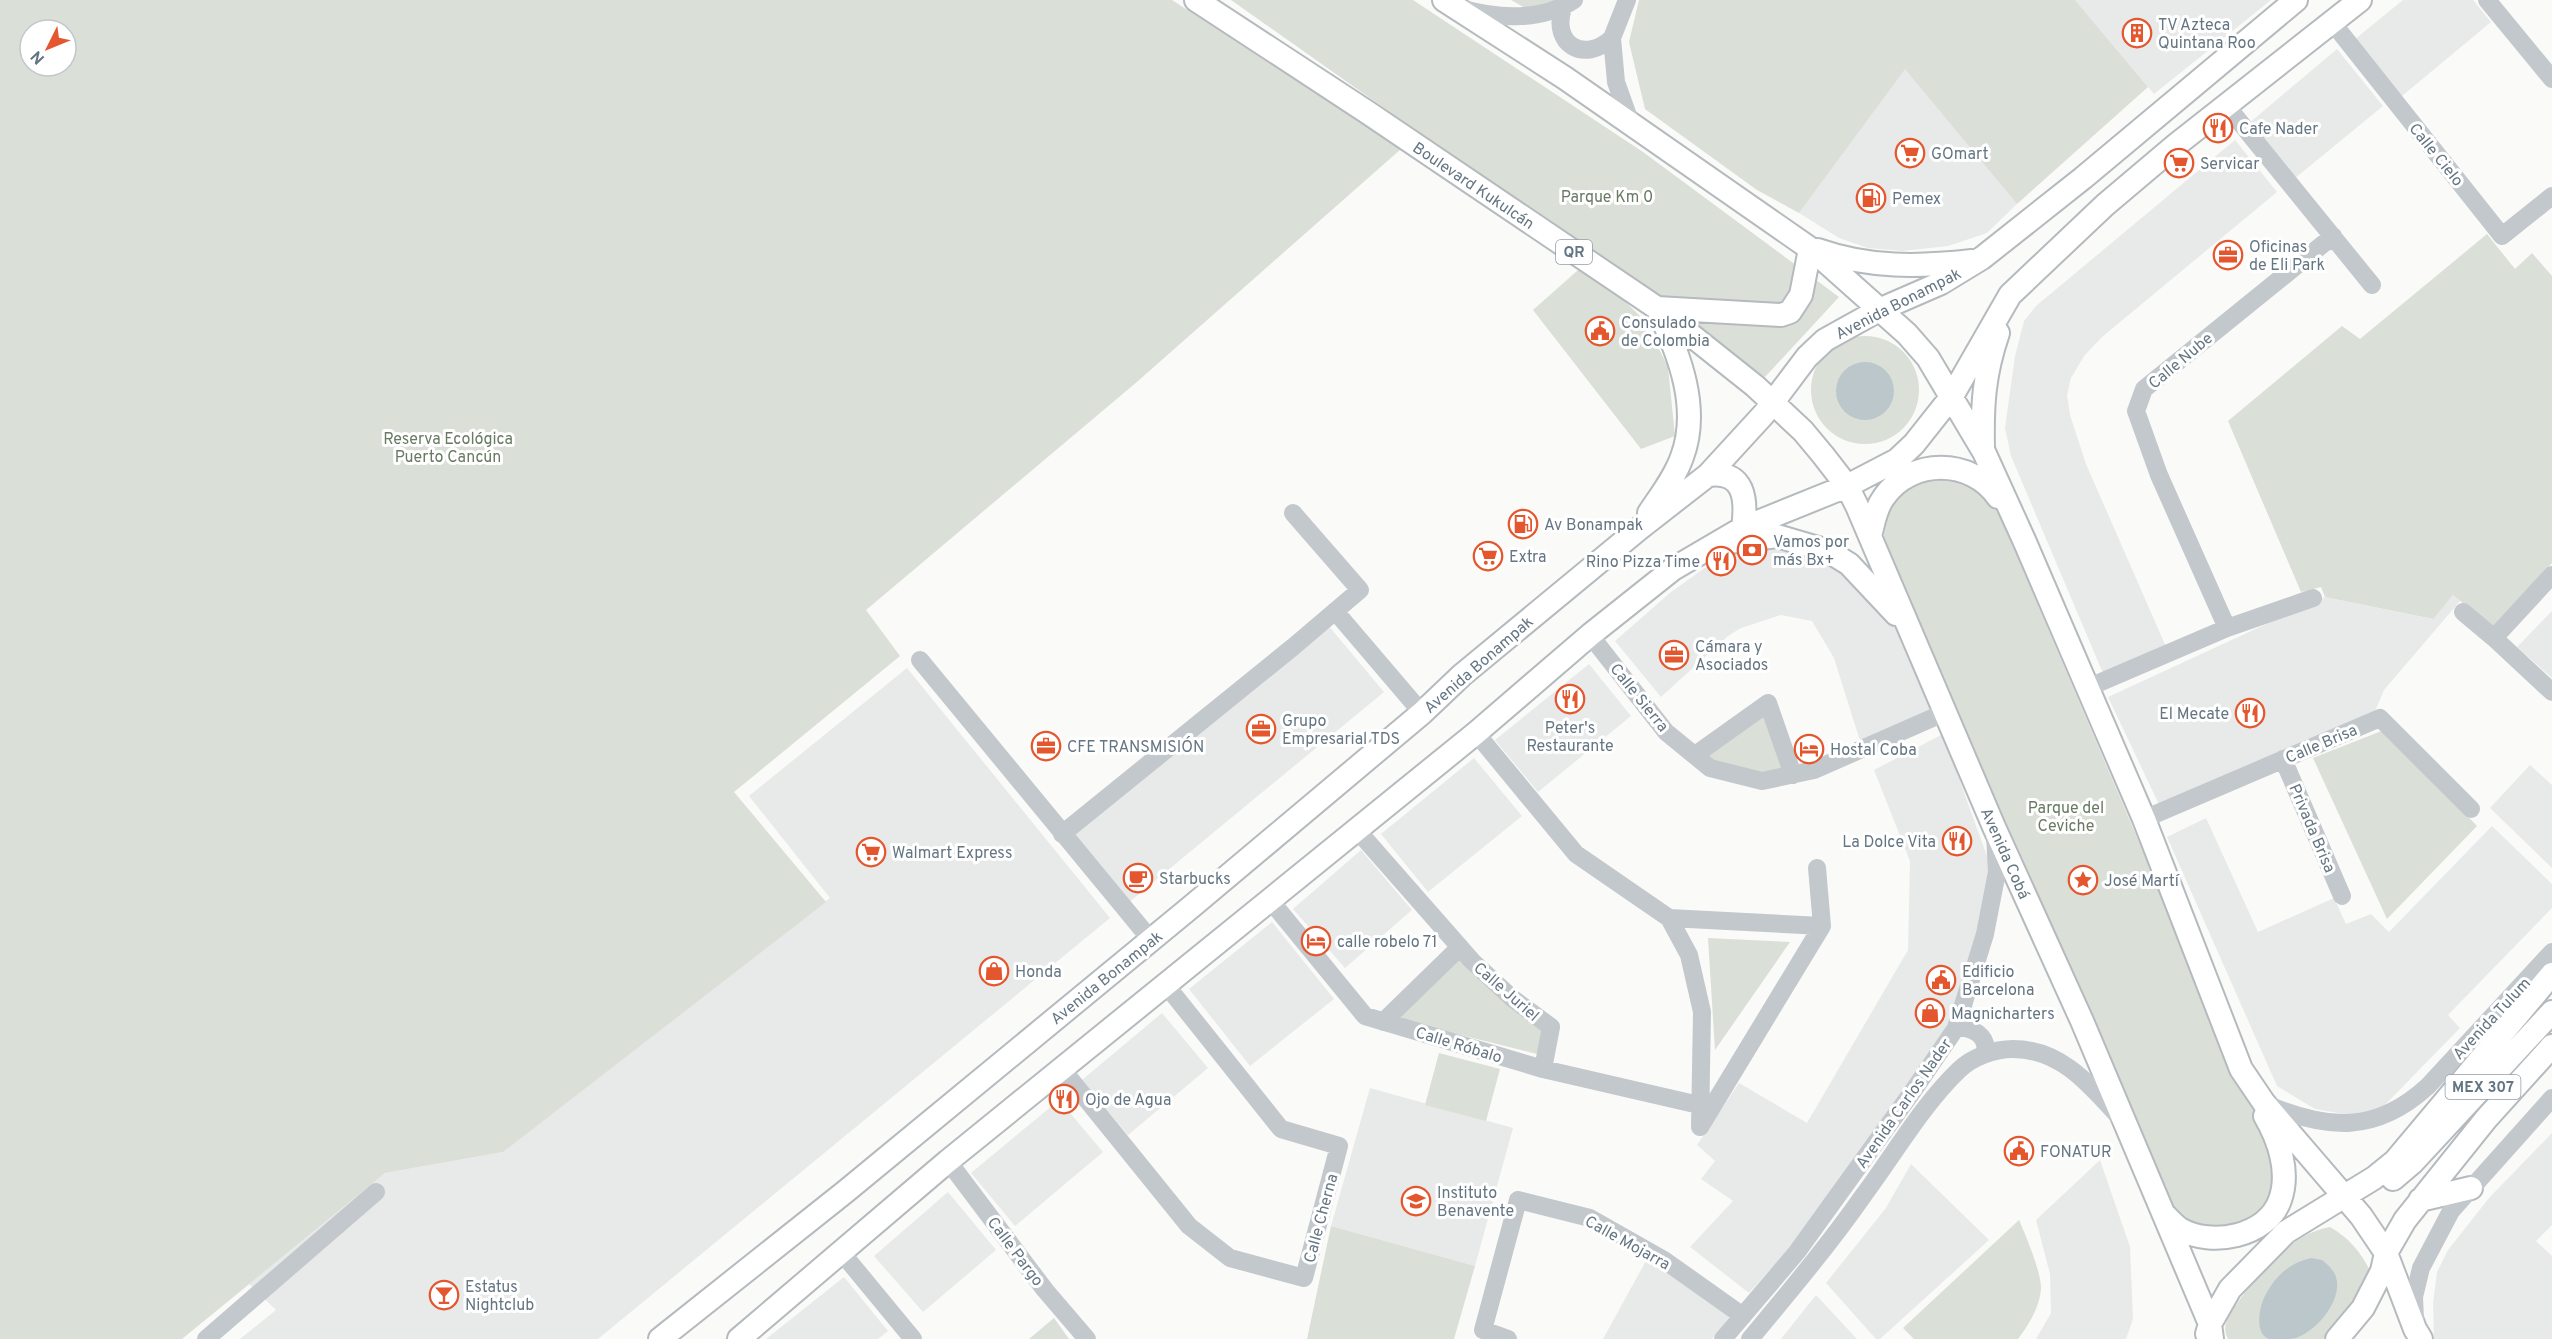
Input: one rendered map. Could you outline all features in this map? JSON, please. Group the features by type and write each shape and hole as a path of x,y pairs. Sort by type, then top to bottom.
{"main road":[{"name":"Boulevard Kukulcán","path":"1196,0 1367,112 1657,308 1773,402"},
{"name":"Avenida Bonampak","path":"660,1339 845,1192 1151,940 1422,713 1462,675 1708,475 1773,402 1807,357 1825,340 1879,310 1941,283 1982,258 2083,178 2296,0"},
{"path":"740,1339 948,1161 1476,733 1590,635 1673,569 1712,544 1743,528 1847,486 1897,460 1927,428 1952,396 2010,295 2105,205 2176,145 2360,0"},
{"path":"1449,3 1631,124 1808,248 1907,334 1928,358 1952,396 1984,452 2016,524 2144,819 2241,1069 2276,1134 2284,1179 2280,1201 2271,1216 2251,1230 2228,1238 2204,1237 2180,1229 2161,1211"},
{"path":"2153,119 2149,128 2152,140 2165,147 2176,145"},
{"path":"2083,178 2094,179 2103,185 2106,194 2105,205"},
{"path":"1640,528 1676,472 1687,438 1684,378 1669,333 1657,308 1769,315 1790,312 1801,295 1808,248"},
{"path":"1808,248 1837,256 1903,266 1935,265 1982,258"},
{"path":"1984,452 1982,403 1992,352 2010,295"},
{"path":"1845,328 1876,328 1907,334"},
{"path":"1927,428 1932,390 1928,358"},
{"path":"1798,368 1797,413 1803,431"},
{"name":"Avenida Cobá","path":"1773,402 1803,431 1847,486 2126,1124 2209,1334"},
{"path":"1823,455 1836,463 1880,470"},
{"path":"1870,536 1878,508 1890,489 1906,477 1932,468 1960,470 1977,476 1994,490 2016,524"},
{"path":"1708,475 1725,474 1733,478 1743,492 1746,508 1743,528"},
{"path":"1712,544 1777,536 1828,551 1849,564 1868,582 1911,631"},
{"path":"2209,1334 2230,1289 2286,1232 2374,1179 2395,1161 2552,974"},
{"name":"MEX 307","path":"2344,1196 2367,1192 2385,1185 2406,1168 2552,1012"},
{"name":"MEX 307","path":"2386,1253 2420,1200 2486,1119 2552,1046"},
{"path":"2241,1069 2264,1103 2344,1196 2386,1253 2418,1334"},
{"path":"2420,1200 2471,1188"},
{"path":"2337,1339 2363,1308 2382,1271 2386,1253"}],"street":[{"path":"1568,4 1559,20 1561,32 1567,43 1578,50 1590,51 1602,47 1612,38 1628,0"},
{"path":"2487,0 2552,79"},
{"path":"1449,3 1482,14 1509,17 1534,15 1568,4"},
{"name":"Calle Cielo","path":"2332,22 2502,236 2552,196"},
{"path":"1612,38 1616,82 1631,124"},
{"path":"2226,105 2372,285"},
{"name":"Calle Nube","path":"2227,628 2158,475 2136,411 2144,389 2333,236"},
{"path":"1062,834 1360,590 1293,513"},
{"path":"2494,638 2552,575"},
{"path":"2087,688 2227,628 2313,598"},
{"path":"1335,611 1422,713"},
{"path":"2463,612 2552,692"},
{"name":"Calle Sierra","path":"1590,635 1666,732 1710,768 1762,781 1814,770 1946,711"},
{"path":"920,660 1151,940"},
{"path":"1695,755 1768,703 1793,775"},
{"name":"Calle Brisa","path":"2144,819 2380,718 2471,809"},
{"path":"1476,733 1576,854 1669,918 1689,955 1702,1012 1700,1127 1822,926 1817,868"},
{"name":"Privada Brisa","path":"2283,759 2342,896"},
{"name":"Avenida Carlos Nader","path":"1723,1339 1797,1252 1956,1028 1985,934 1997,872 1995,827"},
{"name":"Calle Juriel","path":"1356,830 1460,948 1512,998 1551,1027 1543,1070"},
{"name":"Calle Róbalo","path":"1270,900 1365,1016 1543,1070 1699,1105"},
{"path":"1669,918 1822,926"},
{"name":"Calle Juriel","path":"1383,1022 1460,948"},
{"name":"Avenida Tulum","path":"2264,1103 2322,1123 2355,1123 2385,1116 2413,1100 2428,1086 2552,952"},
{"name":"Calle Cherna","path":"1062,1069 1189,1226 1230,1258 1304,1278 1339,1146 1281,1129 1166,985"},
{"path":"1956,1028 1969,1028 1980,1035 1986,1046 1985,1054"},
{"name":"Avenida Carlos Nader","path":"1750,1339 1830,1243 1931,1103 1960,1068 1985,1054 2011,1049 2039,1051 2060,1061 2084,1079 2126,1124"},
{"path":"2418,1334 2414,1297 2421,1268 2451,1211 2552,1098"},
{"name":"Calle Pargo","path":"948,1161 1045,1290 1087,1339"},
{"path":"206,1339 376,1192"},
{"name":"Calle Mojarra","path":"1508,1339 1483,1330 1518,1200 1590,1218 1664,1260 1743,1316"},
{"path":"842,1253 913,1339"}],"shaded area":[{"path":"2075,0 2271,0 2154,94"},
{"path":"2403,0 2473,0 2491,22 2402,96 2354,40"},
{"path":"2337,49 2383,106 2294,179 2248,124"},
{"path":"1905,68 2017,204 1987,233 1948,246 1903,251 1868,248 1839,238 1799,213"},
{"path":"2235,140 2277,192 2102,337 2084,356 2071,378 2067,395 2070,415 2086,464 2167,649 2105,678 2011,456 2005,428 2015,356 2024,321 2036,306"},
{"path":"1859,362 1871,362 1886,370 1894,385 1894,397 1886,412 1871,420 1859,420 1844,412 1836,397 1836,385 1844,370"},
{"path":"1785,543 1846,567 1890,616 1933,711 1860,741 1834,658 1812,621 1781,615 1741,628 1728,636 1661,697 1615,641 1671,592 1723,555"},
{"path":"2453,595 2460,601 2384,690 2373,716 2163,813 2108,697 2325,597 2432,619"},
{"path":"2552,611 2552,678 2517,647"},
{"path":"1328,625 1384,692 1128,903 1072,836"},
{"path":"1589,664 1631,716 1538,792 1495,740"},
{"path":"907,668 1110,918 598,1339 240,1339 276,1310 249,1284 385,1173 503,1152 830,898 749,796"},
{"path":"1943,734 1992,870 1981,937 1950,1027 1798,1238 1749,1293 1690,1247 1733,1201 1701,1179 1715,1161 1697,1145 1739,1083 1807,1123 1908,950 1910,861 1874,770"},
{"path":"1474,758 1522,816 1428,892 1381,834"},
{"path":"2530,765 2552,785 2552,868 2490,808"},
{"path":"2206,818 2258,932 2334,898 2346,924 2371,914 2389,932 2492,826 2552,884 2552,908 2448,1015 2460,1028 2379,1111 2356,1116 2315,1109 2277,1086 2167,837"},
{"path":"1361,850 1412,910 1345,968 1293,909"},
{"path":"1272,922 1334,999 1250,1066 1189,989"},
{"path":"1162,1013 1208,1068 1128,1135 1082,1080"},
{"name":"Instituto Benavente","path":"1370,1088 1513,1128 1475,1266 1331,1226"},
{"path":"1059,1100 1103,1152 1015,1226 971,1173"},
{"path":"2552,1133 2552,1225 2536,1241 2552,1256 2552,1339 2434,1339 2433,1303 2437,1272 2448,1250 2489,1198"},
{"path":"2100,1160 2130,1247 2133,1319 2126,1339 2036,1339 2051,1313 2050,1274 2036,1220"},
{"path":"1911,1164 1989,1240 1880,1339 1876,1339 1826,1283 1886,1208"},
{"path":"948,1192 996,1250 923,1312 874,1256"},
{"path":"2311,1258 2322,1260 2335,1274 2337,1286 2332,1305 2320,1322 2304,1334 2293,1339 2269,1339 2264,1336 2259,1325 2260,1311 2266,1294 2284,1271"},
{"path":"1647,1259 1732,1314 1712,1339 1603,1339"},
{"path":"844,1277 888,1331 878,1339 766,1339"},
{"path":"1816,1295 1857,1339 1781,1339"}],"green space":[{"name":"Reserva Ecológica Puerto Cancún","path":"0,0 1172,0 1401,149 1138,381 866,610 900,656 734,792 826,902 503,1152 385,1173 182,1339 0,1339"},
{"name":"Parque Km 0","path":"1231,0 1413,0 1643,152 1839,297 1765,377"},
{"path":"1511,0 1568,0 1536,14"},
{"path":"1639,0 2075,0 2148,87 2017,204 1905,69 1799,213 1757,190 1645,109 1629,42"},
{"path":"2487,234 2515,269 2532,253 2552,276 2552,563 2493,628 2453,595 2433,619 2325,597 2321,587 2301,592 2228,421 2342,326 2360,339"},
{"path":"1586,263 1645,321 1668,367 1675,436 1641,449 1533,310"},
{"path":"1865,336 1886,340 1903,352 1915,369 1919,390 1915,411 1903,428 1886,440 1865,444 1844,440 1827,428 1815,411 1811,390 1815,369 1827,352 1844,340"},
{"name":"Parque del Ceviche","path":"1919,475 1986,484 2273,1153 2276,1176 2264,1212 2241,1228 2189,1225 2171,1210 1883,539 1892,495"},
{"path":"1765,710 1783,771 1762,778 1700,756"},
{"path":"2384,730 2477,826 2387,919 2313,758"},
{"path":"1708,938 1790,942 1715,1050"},
{"path":"1460,954 1544,1027 1537,1054 1393,1018"},
{"path":"1439,1053 1500,1069 1486,1121 1425,1105"},
{"path":"2019,1220 2036,1264 2041,1288 2036,1309 2018,1339 1914,1339 1903,1328"},
{"path":"1331,1226 1475,1266 1454,1339 1307,1339"},
{"path":"2330,1227 2343,1235 2353,1246 2370,1271 2349,1312 2323,1339 2228,1339 2225,1326 2227,1321 2248,1289 2268,1266 2296,1241 2313,1232"},
{"path":"1054,1318 1069,1339 1029,1339"}],"place":[{"name":"TV Azteca Quintana Roo","path":"2137,33"},
{"name":"Cafe Nader","path":"2218,128"},
{"name":"GOmart","path":"1910,153"},
{"name":"Servicar","path":"2179,163"},
{"name":"Pemex","path":"1871,198"},
{"name":"Oficinas de Eli Park","path":"2228,255"},
{"name":"Consulado de Colombia","path":"1600,331"},
{"name":"Av Bonampak","path":"1523,524"},
{"name":"Vamos por más Bx+","path":"1752,550"},
{"name":"Extra","path":"1488,556"},
{"name":"Rino Pizza Time","path":"1721,561"},
{"name":"Cámara y Asociados","path":"1674,655"},
{"name":"Peter's Restaurante","path":"1570,699"},
{"name":"El Mecate","path":"2250,713"},
{"name":"Grupo Empresarial TDS","path":"1261,729"},
{"name":"CFE TRANSMISIÓN","path":"1046,746"},
{"name":"Hostal Coba","path":"1809,749"},
{"name":"La Dolce Vita","path":"1957,841"},
{"name":"Walmart Express","path":"871,852"},
{"name":"Starbucks","path":"1138,878"},
{"name":"José Martí","path":"2083,880"},
{"name":"calle robelo 71","path":"1316,941"},
{"name":"Honda","path":"994,971"},
{"name":"Edificio Barcelona","path":"1941,980"},
{"name":"Magnicharters","path":"1930,1013"},
{"name":"Ojo de Agua","path":"1064,1099"},
{"name":"FONATUR","path":"2019,1151"},
{"name":"Instituto Benavente","path":"1416,1201"},
{"name":"Estatus Nightclub","path":"444,1295"}]}
